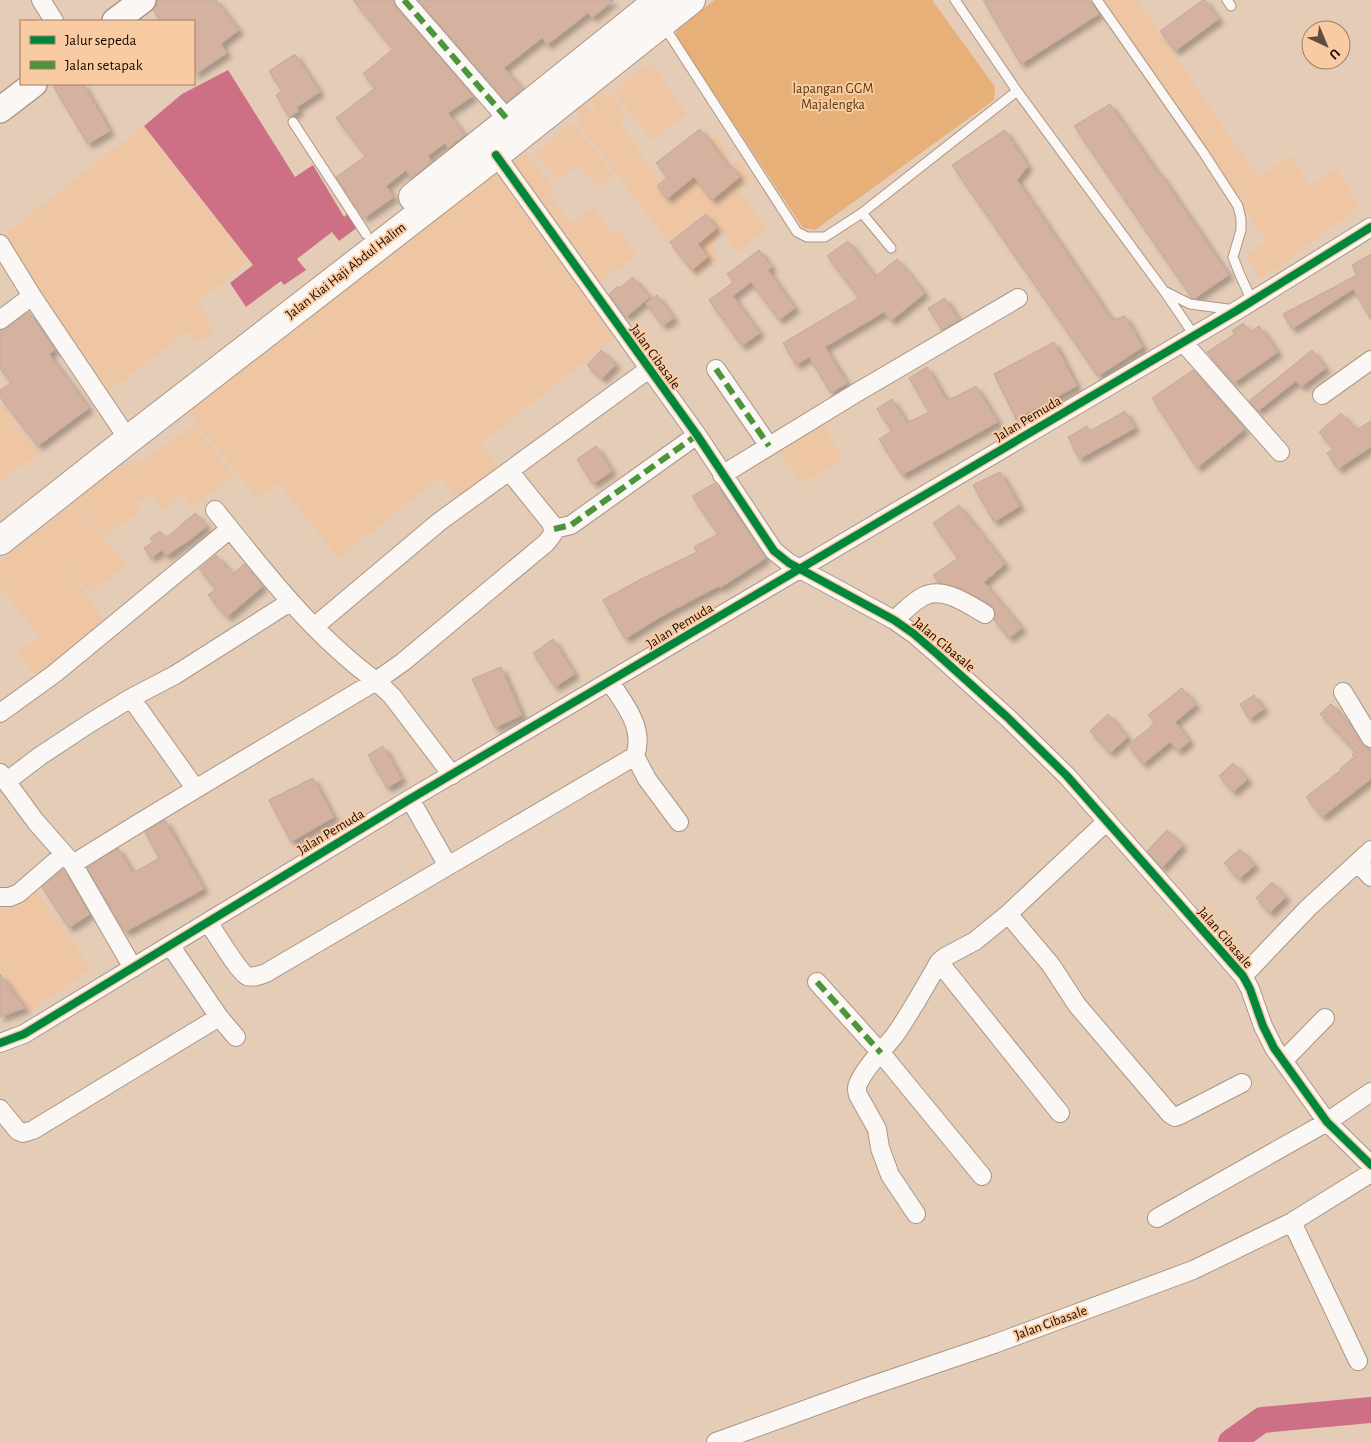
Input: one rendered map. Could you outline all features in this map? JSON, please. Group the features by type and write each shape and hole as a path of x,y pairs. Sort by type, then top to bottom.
{"main road":[{"path":"116,20 143,0"},
{"name":"Jalan Kiai Haji Abdul Halim","path":"0,523 652,8 691,0"},
{"name":"Jalan Kiai Haji Abdul Halim","path":"0,541 496,156 652,8"},
{"path":"0,110 33,85"}],"street":[{"path":"41,0 53,20"},
{"path":"404,0 508,120"},
{"name":"Jalan Cibasale","path":"496,156 696,435 774,551 789,563 894,620 914,634 1000,711 1067,776 1243,976 1268,1036 1283,1061 1328,1122 1371,1165"},
{"name":"Jalan Pemuda","path":"0,1043 24,1034 410,799 1236,311 1371,227"},
{"path":"0,244 32,296 120,427"},
{"path":"0,320 32,296"},
{"path":"722,475 1018,298"},
{"path":"1189,338 1280,452"},
{"path":"1322,395 1371,360"},
{"path":"314,626 439,522 649,369"},
{"path":"716,369 769,446"},
{"path":"554,529 571,525 696,435"},
{"path":"0,897 10,897 19,893 69,859 290,733 376,681 403,662 546,543 553,534 552,524 509,471"},
{"path":"215,510 290,602 332,645 392,696 452,775"},
{"path":"0,713 54,674 230,529"},
{"path":"894,620 925,595 941,593 966,603 985,614"},
{"path":"133,968 69,859 36,822 3,777 40,756 131,698 175,675 290,602"},
{"path":"208,922 238,967 246,975 255,977 274,969 635,756 639,746 638,732 633,718 610,682"},
{"path":"1343,692 1371,738"},
{"path":"131,698 195,788"},
{"path":"635,756 647,779 679,822"},
{"path":"410,799 448,866"},
{"path":"916,1214 890,1175 880,1148 877,1129 857,1090 864,1073 881,1053 915,1004 939,962 975,941 1008,914 1107,821"},
{"path":"1243,976 1308,908 1371,850"},
{"path":"1358,863 1371,877"},
{"path":"1008,914 1051,966 1077,1005 1170,1114 1176,1117 1180,1116 1242,1083"},
{"path":"170,945 219,1017 236,1037"},
{"path":"939,962 1060,1113"},
{"path":"817,982 881,1053 982,1176"},
{"path":"0,1109 18,1131 23,1133 33,1130 219,1017"},
{"path":"1283,1061 1325,1018"},
{"path":"1157,1218 1328,1122 1371,1092"},
{"name":"Jalan Cibasale","path":"716,1442 994,1344 1193,1270 1292,1222 1371,1173"},
{"path":"1292,1222 1358,1360"}],"lane":[{"path":"955,0 1017,91 1164,291 1189,338"},
{"path":"1097,0 1203,152 1238,206 1241,230 1234,257 1252,301"},
{"path":"652,8 797,232 808,237 824,237 862,213 1017,91"},
{"path":"293,122 366,234"},
{"path":"862,213 891,248"},
{"path":"1164,291 1190,304 1236,311"}],"shaded area":[{"path":"1100,0 1137,0 1258,177 1292,156 1310,185 1338,169 1360,207 1261,279 1246,257 1266,240"},
{"path":"651,62 687,114 652,140 614,91"},
{"path":"228,70 295,177 313,165 344,217 348,213 358,227 339,241 332,232 297,259 306,270 284,285 281,281 246,307 230,283 253,265 144,126 182,94"},
{"path":"600,92 606,98 611,93 626,116 619,122 660,180 716,136 730,153 705,174 710,180 738,160 751,178 739,190 767,228 738,253 722,232 711,242 718,259 695,277 576,120 580,118 575,111 584,104 591,111 596,107 591,98"},
{"path":"573,123 614,176 599,187 579,166 557,179 535,153"},
{"path":"143,126 248,261 199,302 208,316 205,321 214,333 197,343 187,332 109,391 67,334 3,236"},
{"path":"526,153 554,188 549,195 571,224 594,208 613,233 620,230 637,256 594,285 508,165"},
{"path":"492,167 623,331 481,444 503,472 462,505 440,477 339,558 279,483 258,499 188,412"},
{"path":"0,404 39,454 0,481"},
{"path":"822,421 843,460 800,483 777,446"},
{"path":"194,425 234,476 192,508 182,495 163,510 152,493 136,503 127,492 141,511 105,537 71,496 118,455 127,468 150,456"},
{"path":"74,504 127,566 90,592 50,547 89,597 106,626 35,675 17,653 39,637 0,586 0,561"},
{"path":"37,890 91,969 30,1012 0,970 0,913"}],"green space":[{"name":"lapangan GGM Majalengka","path":"715,0 932,0 995,87 994,100 815,230 803,228 675,35 679,27"}],"building":[{"path":"157,0 216,0 239,30 221,44 227,53 195,74 195,20 159,20 153,10"},
{"path":"353,0 394,0 396,7 473,96 448,113 465,135 448,148 445,143 428,156 432,162 411,179 406,170 386,186 394,197 364,218 336,177 366,156 336,118 375,88 363,74 393,49"},
{"path":"418,0 614,0 592,18 588,13 547,45 542,38 504,68 523,89 507,102"},
{"path":"983,0 1089,0 1099,14 1021,64"},
{"path":"1205,0 1219,19 1175,51 1160,31"},
{"path":"295,54 320,92 297,107 299,111 289,117 276,95 282,91 269,71"},
{"path":"53,85 84,85 110,131 88,144"},
{"path":"1110,104 1229,275 1195,298 1192,298 1074,126"},
{"path":"700,129 730,168 732,167 740,177 712,200 694,177 667,199 657,186 668,177 656,163"},
{"path":"1005,130 1028,166 1017,180 1112,320 1125,316 1143,347 1098,376 952,165"},
{"path":"706,214 717,228 698,244 708,257 692,270 670,242"},
{"path":"848,241 875,277 897,259 925,293 891,321 884,312 825,347 847,383 831,393 809,357 796,365 783,343 859,298 827,256"},
{"path":"759,250 772,267 768,270 795,308 779,320 751,282 733,296 760,333 742,346 709,300 734,282 727,274"},
{"path":"1371,254 1371,319 1353,289 1292,329 1283,314 1357,275 1352,265"},
{"path":"633,277 650,297 626,317 609,294"},
{"path":"657,295 674,318 663,326 646,303"},
{"path":"945,298 959,320 942,330 928,308"},
{"path":"29,312 55,350 49,354 89,408 38,446 0,397 0,390 11,383 0,368 0,330"},
{"path":"1243,323 1250,332 1259,326 1278,352 1234,383 1207,352 1235,334 1232,331"},
{"path":"1054,342 1077,386 1016,419 994,374"},
{"path":"601,350 616,364 602,379 587,365"},
{"path":"1312,350 1326,368 1301,387 1296,381 1258,411 1249,401"},
{"path":"927,367 947,401 976,386 998,422 902,475 879,439 892,431 877,409 892,399 907,423 929,412 909,378"},
{"path":"1193,370 1245,429 1197,468 1152,398"},
{"path":"1125,411 1135,428 1079,459 1068,437 1087,426 1090,431"},
{"path":"1341,413 1356,430 1371,421 1371,447 1338,469 1327,453 1334,449 1319,432"},
{"path":"596,446 612,471 593,484 577,459"},
{"path":"1000,472 1020,506 994,522 973,485"},
{"path":"715,483 766,558 720,588 719,586 662,616 625,639 603,600 697,552 694,547 718,534 692,496"},
{"path":"959,505 1005,564 984,582 1022,628 1009,638 994,620 996,614 991,605 960,588 939,583 933,575 958,558 933,523"},
{"path":"195,513 207,526 166,556 162,550 151,558 144,548 153,542 150,538 160,531 166,538"},
{"path":"216,555 233,574 244,564 263,586 227,617 208,595 216,589 199,569"},
{"path":"553,639 575,674 555,687 533,653"},
{"path":"501,667 522,715 495,728 472,679"},
{"path":"1182,688 1196,705 1175,722 1190,741 1178,751 1170,742 1143,764 1128,745 1155,723 1148,715"},
{"path":"1254,695 1264,709 1249,719 1240,704"},
{"path":"1331,704 1352,726 1371,755 1371,779 1322,817 1306,797 1341,770 1354,757 1352,755 1356,752 1320,714"},
{"path":"1108,714 1128,737 1110,753 1090,731"},
{"path":"383,746 402,779 387,788 368,755"},
{"path":"1233,763 1248,779 1233,792 1219,776"},
{"path":"313,778 334,817 291,842 269,800"},
{"path":"165,820 204,889 125,932 87,868 118,848 133,873 159,858 145,832"},
{"path":"1167,830 1183,845 1162,868 1147,851"},
{"path":"1240,849 1255,865 1239,879 1224,863"},
{"path":"63,869 90,914 69,928 42,887"},
{"path":"1272,882 1286,897 1270,913 1256,898"},
{"path":"0,974 25,1008 0,1017"}],"waterway":[{"path":"1231,1442 1262,1420 1371,1410"}],"marked path":[{"path":"404,0 508,120"},
{"path":"716,369 769,446"},
{"path":"554,529 571,525 697,435"},
{"path":"817,982 881,1053"}],"cycle path":[{"path":"496,155 697,435 774,551 789,563 894,620 914,634 1007,717 1067,776 1243,976 1274,1048 1327,1122 1371,1165"},
{"path":"0,1043 24,1034 410,799 1236,311 1371,227"}]}
